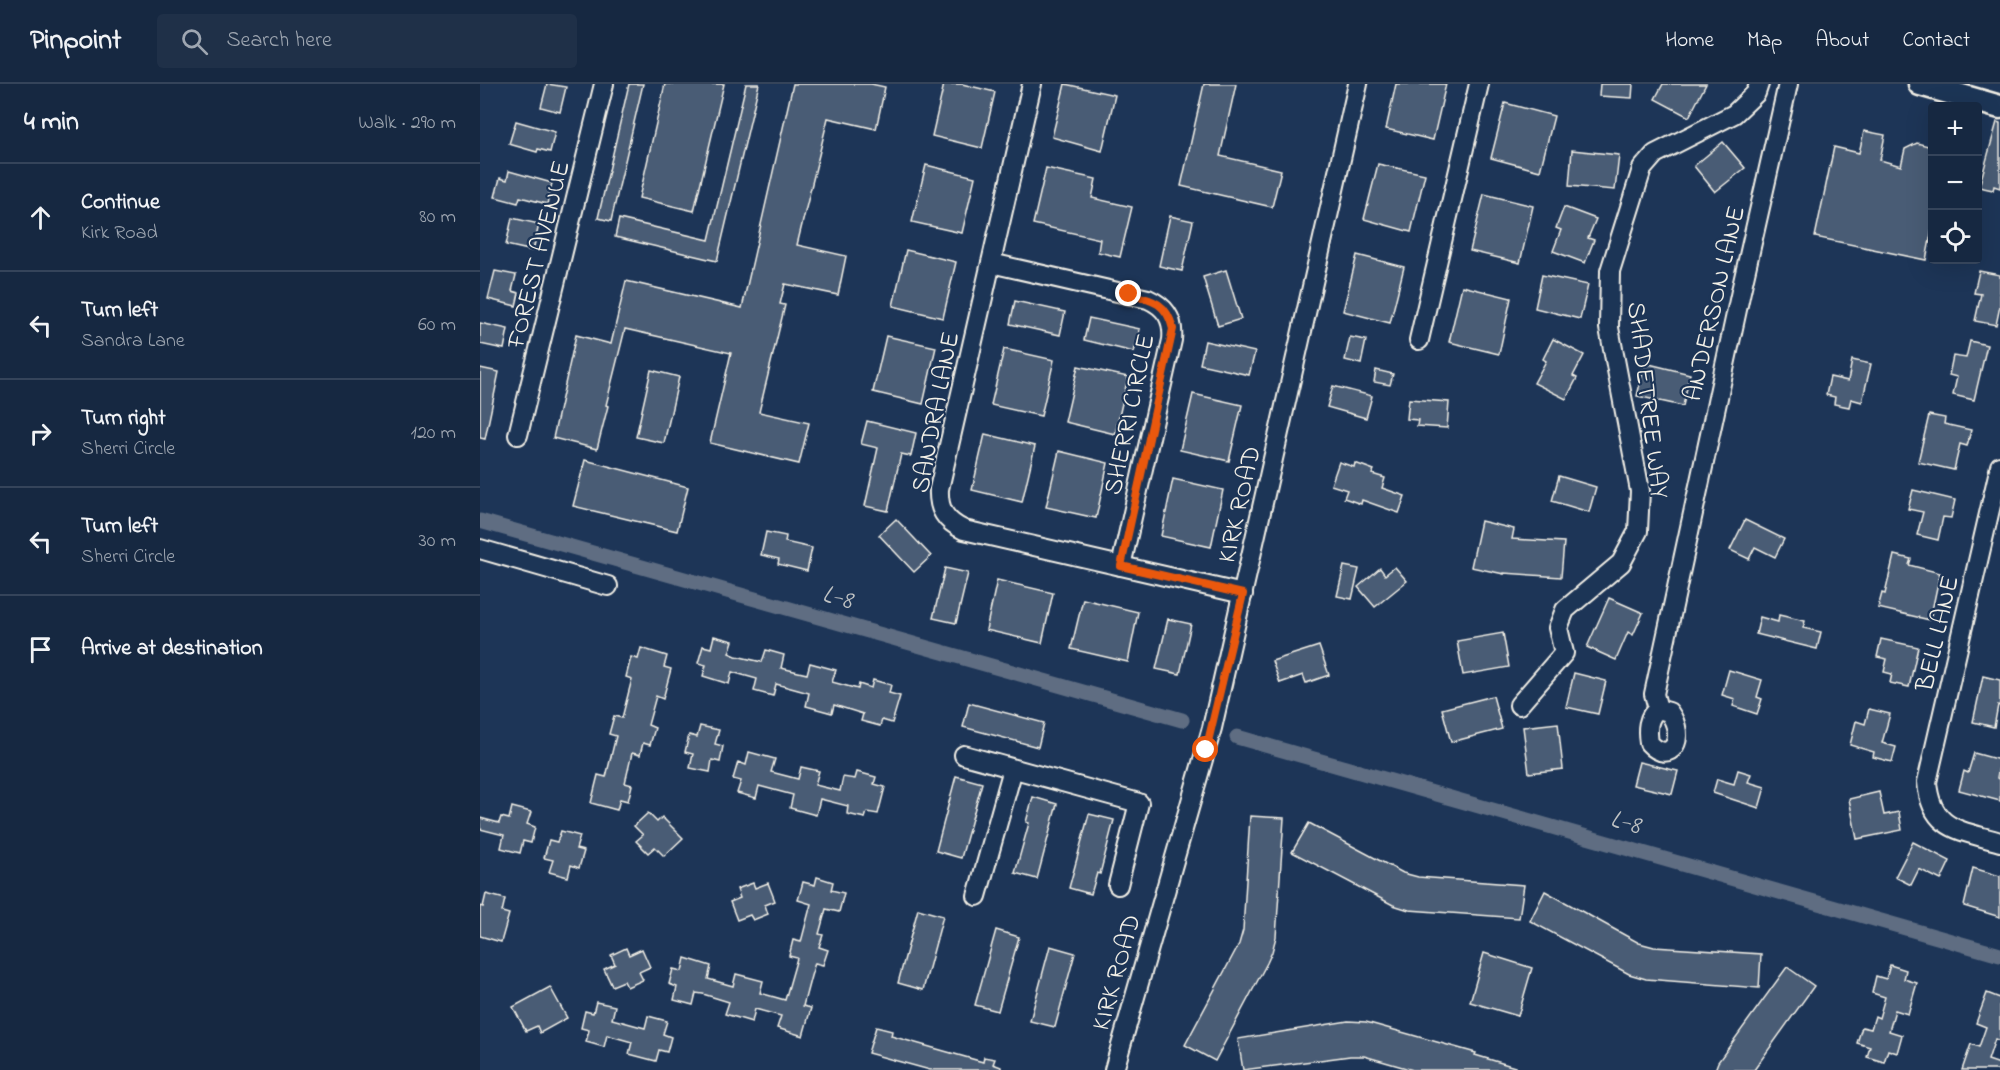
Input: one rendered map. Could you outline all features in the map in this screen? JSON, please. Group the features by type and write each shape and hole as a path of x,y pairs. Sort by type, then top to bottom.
{"main road":[{"path":"1920,84 2000,107"}],"street":[{"name":"FOREST AVENUE","path":"518,435 604,84"},
{"name":"SANDRA LANE","path":"1032,84 939,489 941,509 946,519 964,530 1243,594"},
{"name":"KIRK ROAD","path":"1114,1070 1212,728 1359,84"},
{"path":"1419,340 1479,84"},
{"name":"SHADETREE WAY","path":"1519,705 1564,653 1558,628 1565,610 1621,563 1638,531 1640,491 1609,328 1610,271 1642,169 1655,154 1734,114 1756,93 1759,84"},
{"name":"ANDERSON LANE","path":"1658,709 1654,694 1788,84"},
{"name":"SHERRI CIRCLE","path":"991,263 1148,299 1158,303 1171,319 1172,340 1121,566"},
{"name":"BELL LANE","path":"2000,465 1927,782 1935,811 1948,826 2000,842"},
{"path":"480,549 608,586"},
{"path":"964,755 1139,803 1118,885"},
{"path":"977,896 1013,769"}],"building":[{"path":"547,84 566,87 560,112 541,107"},
{"path":"629,84 643,84 611,221 598,218"},
{"path":"665,84 724,84 694,211 639,198"},
{"path":"746,84 759,84 717,261 615,237 619,219 709,240"},
{"path":"793,84 871,84 885,87 876,129 828,118 797,245 846,256 838,295 785,284 780,304 785,305 759,412 809,423 799,464 710,443 731,353 625,329 597,449 553,438 576,335 611,344 626,281 742,308"},
{"path":"944,84 962,84 995,92 982,148 932,136"},
{"path":"1065,84 1115,95 1102,151 1052,137"},
{"path":"1204,84 1236,84 1220,156 1281,170 1272,207 1181,186"},
{"path":"1396,84 1446,84 1433,140 1386,129"},
{"path":"1600,84 1633,84 1632,98 1599,96"},
{"path":"1663,84 1706,84 1689,117 1655,99"},
{"path":"1505,103 1554,116 1540,171 1491,158"},
{"path":"516,121 555,132 550,152 538,149 537,152 509,144"},
{"path":"1997,122 2000,123 2000,188 1994,186 1993,190 1982,188 1982,176"},
{"path":"1864,131 1885,135 1880,160 1901,166 1905,149 1917,143 1928,146 1928,250 1926,260 1815,237 1834,147 1859,153"},
{"path":"1723,142 1745,168 1715,192 1694,166"},
{"path":"1572,150 1619,155 1615,190 1569,186"},
{"path":"1378,164 1425,174 1411,232 1364,219"},
{"path":"926,165 975,177 962,233 912,222"},
{"path":"1046,168 1096,179 1092,198 1132,207 1120,257 1098,252 1100,239 1033,224"},
{"path":"509,171 552,183 547,204 520,197 518,203 495,197 500,178 507,180"},
{"path":"1484,194 1533,206 1520,263 1470,251"},
{"path":"1564,207 1596,219 1588,238 1594,240 1585,263 1553,251 1561,230 1556,228"},
{"path":"1170,216 1193,221 1182,271 1159,266"},
{"path":"512,218 539,224 533,251 506,245"},
{"path":"906,250 956,262 943,318 893,306"},
{"path":"1357,255 1404,267 1390,323 1343,311"},
{"path":"1226,270 1241,319 1218,326 1203,277"},
{"path":"495,271 516,275 512,291 519,293 516,306 488,299"},
{"path":"1979,271 2000,275 2000,306 1996,325 1975,321 1981,294 1974,293"},
{"path":"1542,275 1588,285 1580,319 1535,308"},
{"path":"1462,286 1511,298 1499,354 1449,342"},
{"path":"1015,301 1065,312 1060,335 1010,324"},
{"path":"1089,318 1140,329 1134,352 1084,340"},
{"path":"480,323 508,329 504,349 480,344"},
{"path":"886,336 936,347 923,404 873,392"},
{"path":"1350,337 1366,340 1361,364 1345,360"},
{"path":"1553,339 1584,355 1573,376 1577,378 1566,399 1534,383 1546,361 1543,359"},
{"path":"1205,341 1255,352 1249,375 1200,364"},
{"path":"1970,341 1987,345 1974,400 1953,395 1957,377 1949,375 1953,356 1966,358"},
{"path":"1004,349 1054,360 1041,416 991,405"},
{"path":"1852,360 1871,364 1862,402 1851,399 1849,407 1834,404 1835,397 1826,395 1830,377 1848,381"},
{"path":"1645,363 1690,374 1683,406 1637,396"},
{"path":"1078,366 1128,377 1115,434 1065,422"},
{"path":"480,368 499,372 485,439 480,438"},
{"path":"651,370 679,377 664,443 636,437"},
{"path":"1376,370 1393,374 1390,385 1374,382"},
{"path":"1333,386 1372,396 1366,418 1327,407"},
{"path":"1193,394 1242,405 1229,461 1180,450"},
{"path":"1409,399 1449,402 1447,428 1417,426 1418,420 1407,419"},
{"path":"1929,415 1945,418 1944,424 1971,430 1967,446 1960,444 1954,470 1918,462"},
{"path":"867,421 916,433 911,456 901,454 888,511 865,506 878,448 861,444"},
{"path":"985,434 1035,446 1022,502 972,490"},
{"path":"1059,451 1108,463 1096,518 1046,507"},
{"path":"585,460 688,487 677,531 573,506"},
{"path":"1339,462 1354,467 1355,463 1374,470 1372,474 1385,478 1382,488 1405,496 1399,513 1362,500 1361,504 1344,498 1347,490 1331,485"},
{"path":"1559,476 1596,487 1589,512 1552,501"},
{"path":"1173,479 1223,490 1211,547 1161,536"},
{"path":"1913,490 1955,500 1951,518 1943,517 1938,540 1917,535 1923,512 1908,509"},
{"path":"896,519 931,556 914,572 879,535"},
{"path":"1745,520 1784,539 1775,557 1755,547 1749,559 1730,550"},
{"path":"1481,521 1514,529 1512,539 1564,542 1561,577 1504,574 1471,567"},
{"path":"766,532 786,536 785,542 812,548 807,571 778,564 779,559 761,555"},
{"path":"1894,555 1911,559 1909,565 1940,573 1930,620 1878,608 1882,593 1885,594"},
{"path":"1344,566 1359,569 1352,599 1337,596"},
{"path":"1395,567 1407,581 1375,607 1358,587 1380,568 1385,575"},
{"path":"945,568 968,573 956,623 933,618"},
{"path":"997,580 1053,593 1042,643 986,630"},
{"path":"1609,598 1643,613 1633,635 1628,632 1616,660 1587,647"},
{"path":"1083,599 1138,612 1128,662 1071,649"},
{"path":"1779,615 1805,621 1803,628 1821,632 1817,649 1756,634 1760,617 1778,622"},
{"path":"1168,619 1191,624 1180,674 1156,669"},
{"path":"1503,633 1509,667 1463,675 1457,641"},
{"path":"714,636 733,641 729,653 736,656 762,662 766,650 784,655 781,668 807,674 810,663 836,670 832,682 858,689 859,684 871,688 873,680 891,685 889,693 900,696 892,723 882,720 880,726 861,721 863,714 834,705 832,713 806,706 809,693 776,684 773,696 754,691 757,679 732,672 729,684 703,676 706,665 698,663 703,646 711,648"},
{"path":"1881,639 1918,647 1909,687 1890,683 1892,674 1884,672 1887,659 1877,657"},
{"path":"1319,646 1329,675 1306,683 1303,675 1280,683 1272,661"},
{"path":"641,648 667,656 664,667 671,669 663,699 656,696 648,725 655,728 650,745 643,743 640,755 632,753 625,783 632,785 628,801 620,799 617,810 591,803 598,775 606,777 616,736 609,734 614,716 622,718 632,679 626,677 631,657 638,659"},
{"path":"1729,670 1762,680 1757,697 1762,699 1757,714 1733,706 1735,699 1722,695"},
{"path":"1574,673 1606,681 1598,714 1566,707"},
{"path":"1983,676 2000,680 2000,706 1998,705 1994,727 1973,722"},
{"path":"1493,696 1502,729 1451,742 1442,709"},
{"path":"969,703 1044,723 1038,747 963,727"},
{"path":"1869,709 1890,714 1882,743 1896,747 1892,762 1873,757 1874,752 1850,745 1856,721 1865,724"},
{"path":"1558,723 1563,769 1529,773 1523,727"},
{"path":"700,726 719,730 715,744 723,746 720,762 712,760 710,772 690,768 693,754 685,752 689,735 697,737"},
{"path":"749,752 775,759 771,772 798,779 801,767 819,771 815,785 840,791 843,777 855,779 857,772 876,777 874,784 885,787 878,814 867,812 865,818 847,814 848,806 820,799 816,815 790,808 793,795 759,786 756,798 737,793 741,781 733,779 738,762 746,765"},
{"path":"1974,753 2000,760 1997,778 2000,779 2000,801 1959,790 1964,771 1968,773"},
{"path":"1639,762 1678,771 1672,794 1633,785"},
{"path":"1738,770 1751,774 1748,782 1765,787 1759,808 1713,793 1717,779 1734,784"},
{"path":"956,776 982,783 961,858 936,851"},
{"path":"1879,792 1884,815 1899,812 1902,830 1857,839 1849,799"},
{"path":"1033,797 1057,804 1037,879 1015,873 1029,823 1026,822"},
{"path":"512,807 531,812 527,824 535,827 531,843 523,841 520,853 501,848 504,835 480,829 480,818 499,823 501,817 509,819"},
{"path":"648,813 657,822 662,817 683,838 664,856 655,847 648,853 636,841 643,835 634,826"},
{"path":"1089,814 1114,820 1100,874 1097,873 1091,894 1069,888"},
{"path":"1250,816 1284,818 1276,937 1267,963 1215,1061 1185,1045 1239,944 1243,930"},
{"path":"1309,823 1403,873 1418,877 1524,885 1519,918 1409,910 1393,905 1292,852"},
{"path":"561,831 580,836 576,849 584,851 579,868 571,865 568,877 549,872 553,860 544,858 549,840 557,842"},
{"path":"1913,842 1950,861 1941,880 1919,869 1911,885 1895,877"},
{"path":"1973,868 2000,876 2000,917 1964,906"},
{"path":"817,877 833,882 831,890 844,893 839,912 826,909 819,934 823,935 819,947 828,950 823,965 815,963 811,976 803,1006 811,1008 803,1036 777,1028 781,1016 755,1009 752,1022 725,1014 729,1002 703,994 696,993 693,1005 674,1000 677,987 669,984 673,969 682,971 685,958 711,966 708,979 733,986 736,974 763,981 760,993 785,1000 797,958 789,956 793,940 801,942 811,904 798,900 803,882 815,885"},
{"path":"753,883 755,888 768,883 775,901 765,905 768,914 753,920 750,915 737,920 730,902 740,898 737,889"},
{"path":"1545,891 1639,943 1654,947 1761,954 1759,988 1646,979 1629,974 1530,921"},
{"path":"486,894 505,899 502,912 509,914 501,942 480,936 480,906 483,907"},
{"path":"918,909 943,916 923,990 898,983"},
{"path":"996,930 1019,937 998,1011 975,1005"},
{"path":"1050,946 1075,953 1055,1027 1030,1021"},
{"path":"626,948 629,955 642,949 650,967 639,972 643,980 627,987 624,981 612,986 604,969 615,964 611,955"},
{"path":"1484,953 1532,968 1518,1016 1470,1002"},
{"path":"1890,965 1906,970 1904,979 1917,983 1908,1014 1895,1010 1889,1031 1902,1035 1897,1053 1888,1050 1884,1062 1867,1057 1870,1047 1857,1043 1862,1027 1871,1029 1875,1016 1879,1018 1885,997 1872,993 1876,976 1886,979"},
{"path":"1787,967 1814,986 1754,1070 1715,1070 1718,1062"},
{"path":"550,987 567,1018 540,1033 537,1026 526,1031 513,1007"},
{"path":"1987,993 2000,998 2000,1041 1995,1039 1988,1060 2000,1064 2000,1070 1962,1070 1971,1044 1979,1047 1986,1027 1976,1023"},
{"path":"596,1002 615,1006 612,1019 645,1028 648,1016 667,1021 663,1034 671,1037 667,1052 659,1050 656,1061 629,1054 632,1042 607,1035 604,1047 586,1042 589,1030 581,1028 585,1011 593,1013"},
{"path":"1348,1021 1366,1022 1476,1053 1475,1055 1515,1067 1514,1070 1413,1070 1364,1056 1350,1056 1243,1070 1238,1039"},
{"path":"876,1027 892,1031 891,1036 983,1062 984,1057 995,1059 993,1064 1001,1067 1001,1070 930,1070 868,1053"}],"waterway":[{"name":"L-8","path":"480,521 1182,720"},
{"name":"L-8","path":"1237,737 2000,955"}],"route":[{"path":"1129,294 1158,303 1171,319 1173,329 1121,566 1243,594 1206,750"}]}
